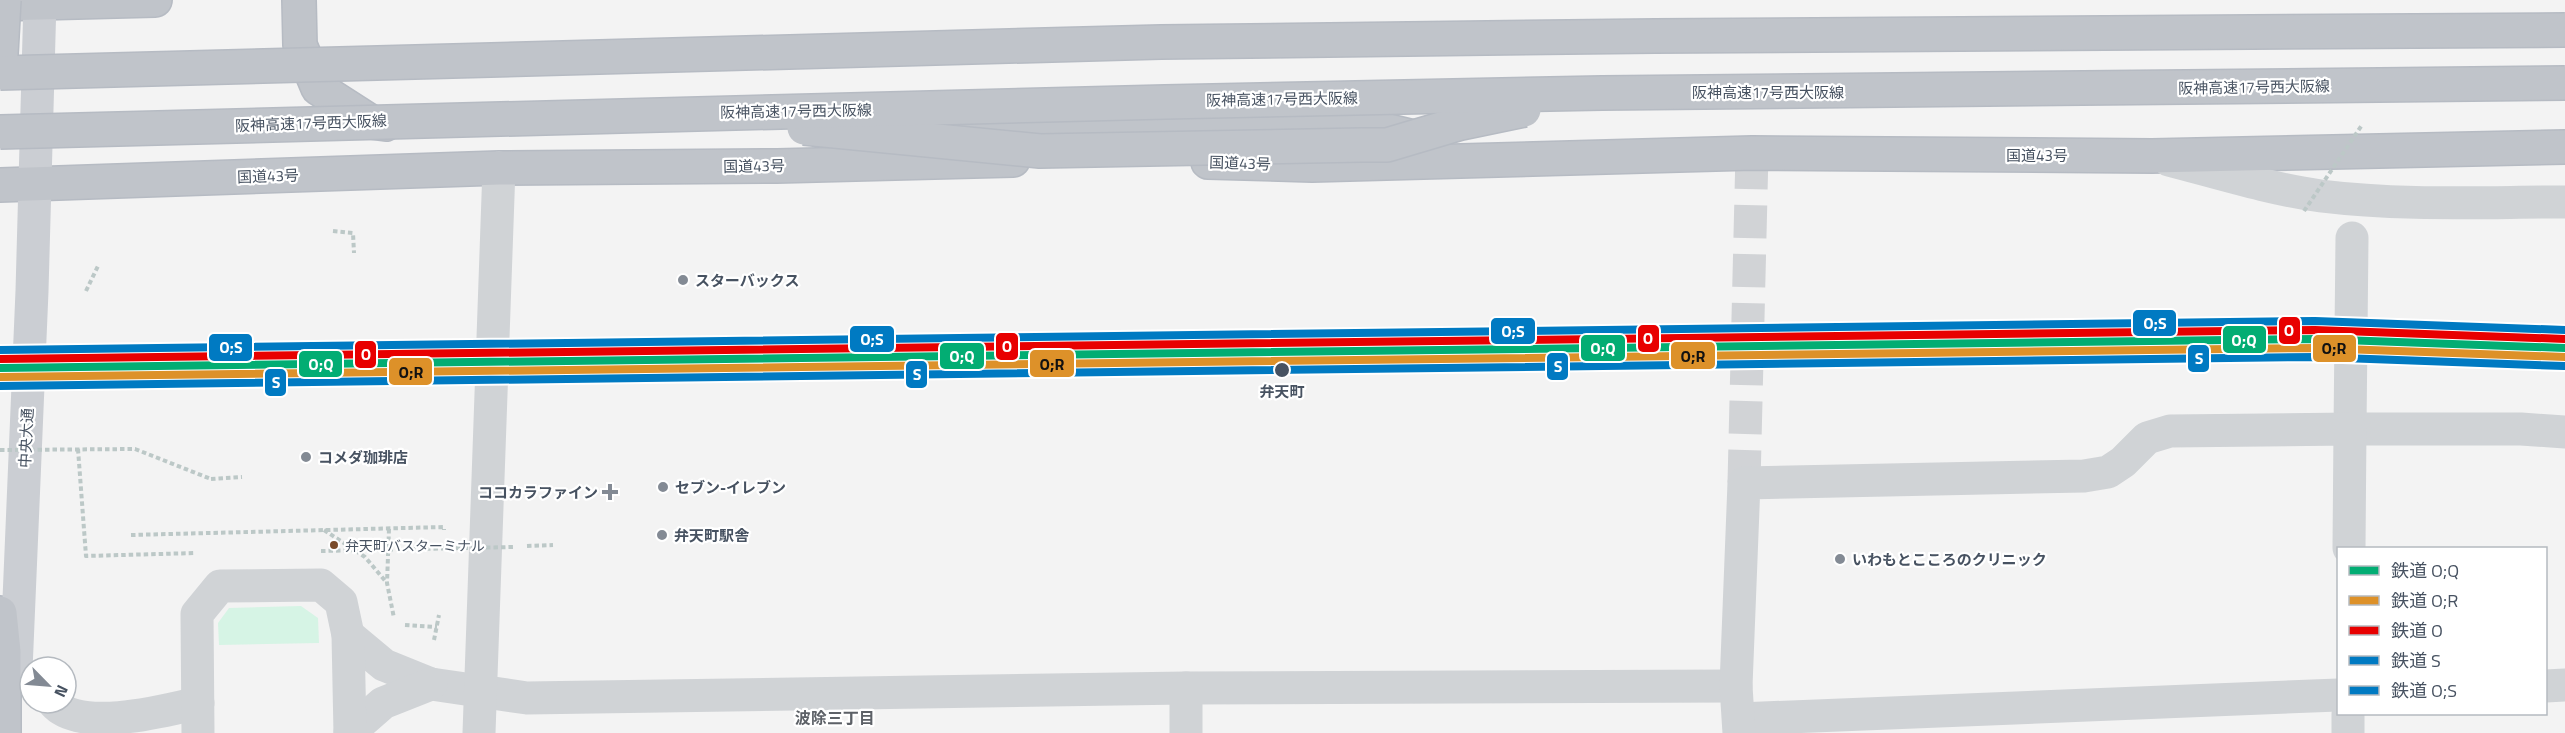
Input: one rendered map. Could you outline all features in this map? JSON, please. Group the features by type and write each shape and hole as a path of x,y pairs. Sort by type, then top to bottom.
{"highway":[{"path":"4,0 0,72 1161,42 2565,30"},
{"path":"0,4 40,1 156,0"},
{"name":"国道43号","path":"299,0 300,45 318,88 371,122 460,134 892,124 1351,122 1508,159"},
{"name":"阪神高速17号西大阪線","path":"0,132 683,113 1602,93 2565,83"},
{"path":"683,113 799,128 1040,151 1362,146 1387,145 1461,123 1602,93"},
{"name":"国道43号","path":"0,185 499,168 777,166 1079,158 1312,165 1752,153 2152,156 2565,147"},
{"path":"0,613 4,652 4,733"}],"main road":[{"name":"中央大通","path":"23,655 40,1"},
{"name":"中央大通","path":"17,733 19,715"}],"street":[{"path":"2152,156 2254,182 2321,196 2408,202 2565,202"},
{"path":"479,733 499,168"},
{"path":"2349,547 2352,238"},
{"path":"2337,695 1739,726 1736,686 1744,483 2084,476 2108,472 2123,462 2147,438 2170,430 2350,429 2565,432"},
{"path":"76,715 198,718 197,614 220,586 321,585 341,602 348,635 350,732"},
{"path":"348,635 384,665 431,684 527,698 1186,688 1736,686"},
{"path":"350,732 383,703 431,684"},
{"path":"2547,686 2565,685"},
{"path":"1186,688 1186,733"},
{"path":"2348,715 2348,733"}],"path":[{"path":"2304,211 2365,122"},
{"path":"333,231 353,233 354,253"},
{"path":"86,291 99,264"},
{"path":"78,449 86,556 204,553"},
{"path":"0,450 135,450 211,479 242,477"},
{"path":"324,530 365,557 387,584"},
{"path":"389,530 387,584 393,617 408,627 437,627"},
{"path":"310,551 554,545"}],"green space":[{"path":"301,606 318,618 319,643 219,645 218,623 229,608"}],"tunnel":[{"path":"1744,483 1752,153"}],"rail line":[{"name":"O;S","path":"0,350 2315,321 2565,330"},
{"name":"O","path":"0,359 2315,330 2565,339"},
{"name":"O;Q","path":"0,368 2315,339 2565,348"},
{"name":"O;R","path":"0,377 2315,348 2565,357"},
{"name":"S","path":"0,386 2315,357 2564,366"}],"place":[{"name":"スターバックス","path":"683,280"},
{"name":"弁天町","path":"1282,370"},
{"name":"コメダ珈琲店","path":"306,457"},
{"name":"セブン-イレブン","path":"663,487"},
{"name":"ココカラファイン","path":"610,492"},
{"name":"弁天町駅舎","path":"662,535"},
{"name":"弁天町バスターミナル","path":"334,545"},
{"name":"いわもとこころのクリニック","path":"1840,559"}],"district":[{"name":"波除三丁目","path":"835,718"}]}
